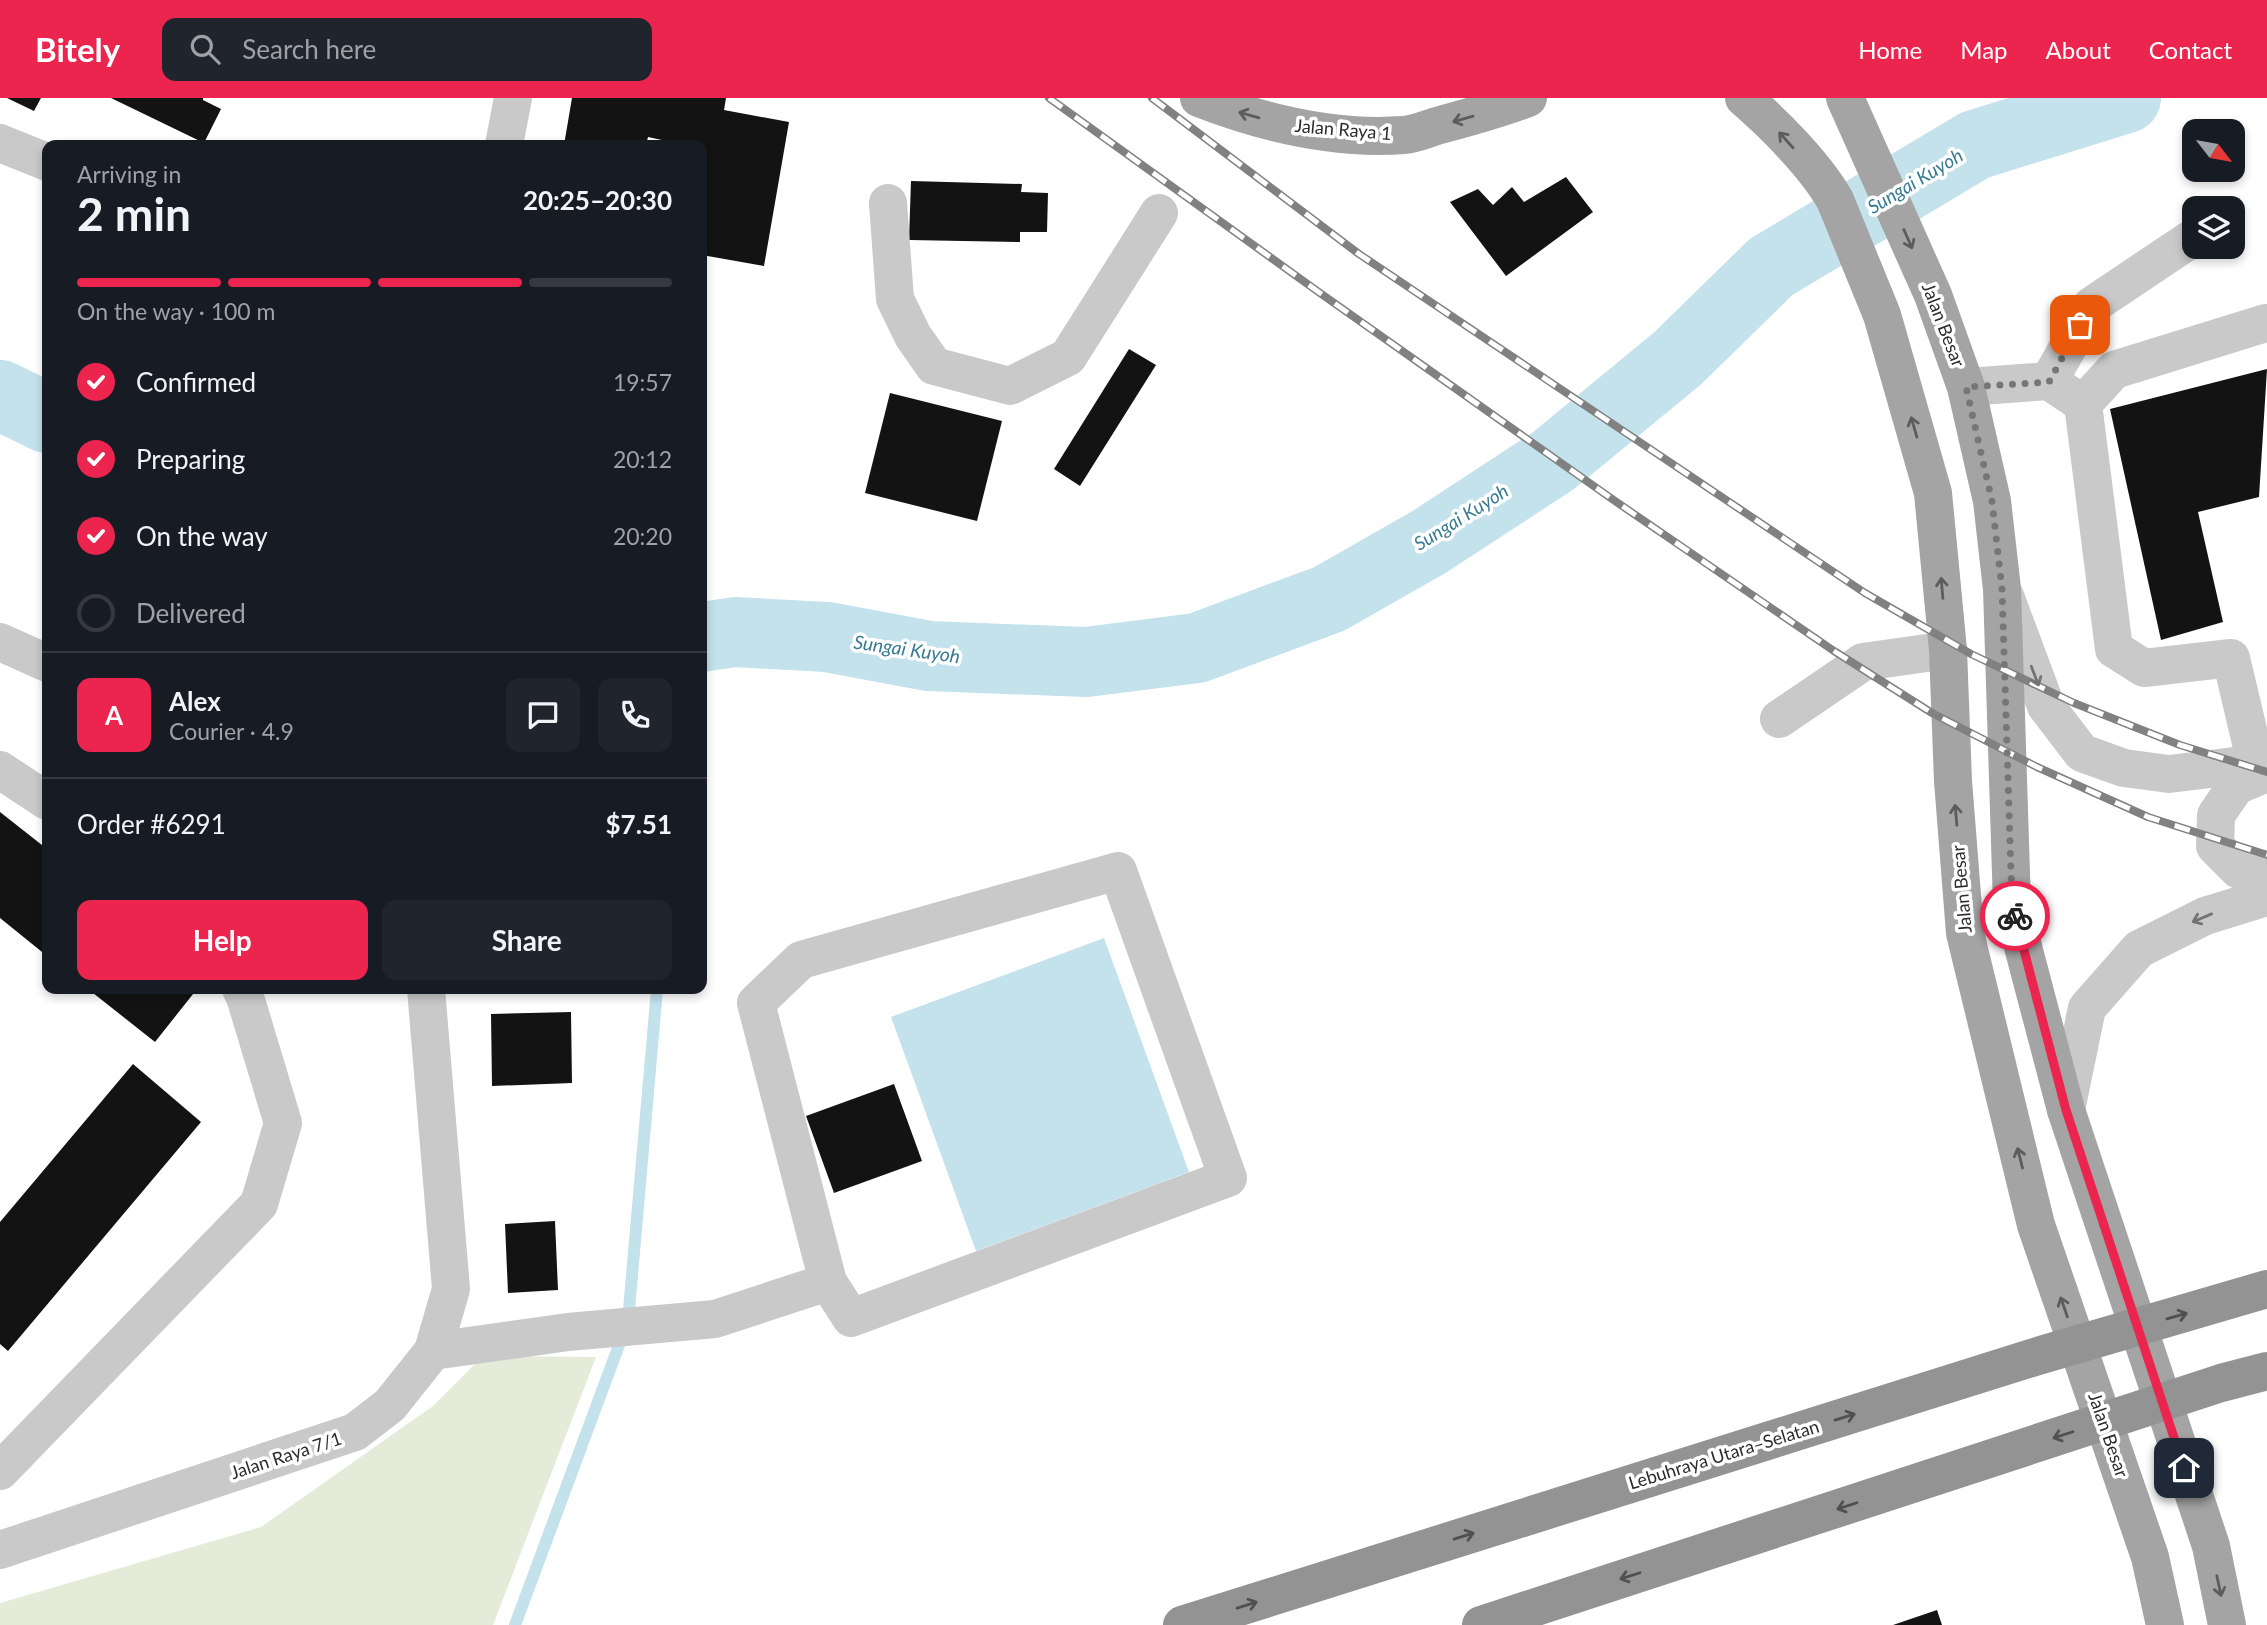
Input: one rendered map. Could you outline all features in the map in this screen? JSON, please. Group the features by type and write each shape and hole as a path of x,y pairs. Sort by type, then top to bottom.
{"highway":[{"name":"Lebuhraya Utara–Selatan","path":"1182,1625 2041,1355 2267,1289"},
{"path":"1482,1625 2267,1371"}],"main road":[{"name":"Jalan Raya 1","path":"1199,98 1300,129 1346,134 1406,135 1528,98"},
{"name":"Jalan Besar","path":"1744,98 1764,116 1826,185 1835,200 1882,315 1933,493 1948,650 1953,781 1965,933 2036,1225 2150,1557 2165,1625"},
{"name":"Jalan Besar","path":"1845,98 1933,295 1966,387 1992,501 2002,589 2012,905 2066,1110 2211,1546 2227,1625"}],"street":[{"path":"505,140 513,98"},
{"path":"0,143 42,160"},
{"path":"888,203 895,299 913,336 934,366 1010,386 1068,357 1159,213"},
{"path":"2049,382 2091,306 2182,245"},
{"path":"2263,766 2231,658 2144,668 2113,649 2083,404 2114,370 2266,323"},
{"path":"1966,387 2049,382 2083,404"},
{"path":"2002,589 2046,706 2082,753 2124,768 2169,774 2263,766"},
{"path":"0,642 42,661"},
{"path":"1779,719 1863,662 1948,650"},
{"path":"2263,766 2236,786 2216,814 2216,846 2239,870 2267,879"},
{"path":"0,770 42,798"},
{"path":"1118,871 1228,1178 851,1318 828,1282 756,1003 801,960 1118,871"},
{"path":"2066,1110 2087,1008 2139,948 2205,916 2267,897"},
{"path":"0,1471 259,1205 283,1123 243,994"},
{"name":"Jalan Raya 7/1","path":"0,1550 355,1432 390,1405 433,1351 451,1289 426,994"},
{"path":"433,1351 568,1332 715,1319 828,1282"}],"green space":[{"path":"483,1356 596,1357 493,1625 0,1625 0,1603 261,1527 433,1406"}],"water":[{"path":"1104,938 1189,1172 976,1251 891,1017"}],"building":[{"path":"7,98 41,98 34,111"},
{"path":"111,98 203,98 221,109 206,140 198,140"},
{"path":"572,98 726,98 724,110 789,122 764,266 707,256 707,140 662,140 648,137 647,140 565,140"},
{"path":"1566,177 1593,212 1506,276 1450,202 1478,189 1493,205 1512,187 1524,202"},
{"path":"911,181 1022,184 1021,192 1048,193 1047,232 1020,232 1020,242 909,240"},
{"path":"1129,349 1156,365 1080,486 1054,469"},
{"path":"2267,369 2259,497 2198,512 2223,622 2161,640 2110,409"},
{"path":"890,393 1002,421 977,521 865,493"},
{"path":"0,812 42,845 42,952 0,918"},
{"path":"94,994 193,994 155,1042"},
{"path":"571,1012 572,1083 492,1086 491,1014"},
{"path":"133,1064 201,1122 8,1351 0,1344 0,1222"},
{"path":"894,1084 922,1161 834,1193 806,1116"},
{"path":"555,1221 558,1290 508,1293 505,1224"},
{"path":"1937,1610 1942,1625 1893,1625"}],"waterway":[{"name":"Sungai Kuyoh","path":"707,636 735,632 827,637 929,656 1086,662 1197,648 1329,599 1429,542 1553,461 1678,358 1771,267 1975,145 2126,98"},
{"name":"Sungai Kuyoh","path":"0,395 42,416"},
{"path":"515,1625 628,1321 657,994"}],"railway":[{"path":"1049,98 1615,501 1834,651 1932,713 2037,767 2148,817 2267,855"},
{"path":"1152,98 1359,254 1865,593 1971,654 2074,703 2180,745 2267,772"}],"way so far":[{"path":"2015,916 2012,905 2009,835 2002,589 1992,501 1966,387 2049,382 2080,325"}],"route":[{"path":"2015,916 2066,1110 2184,1468"}]}
